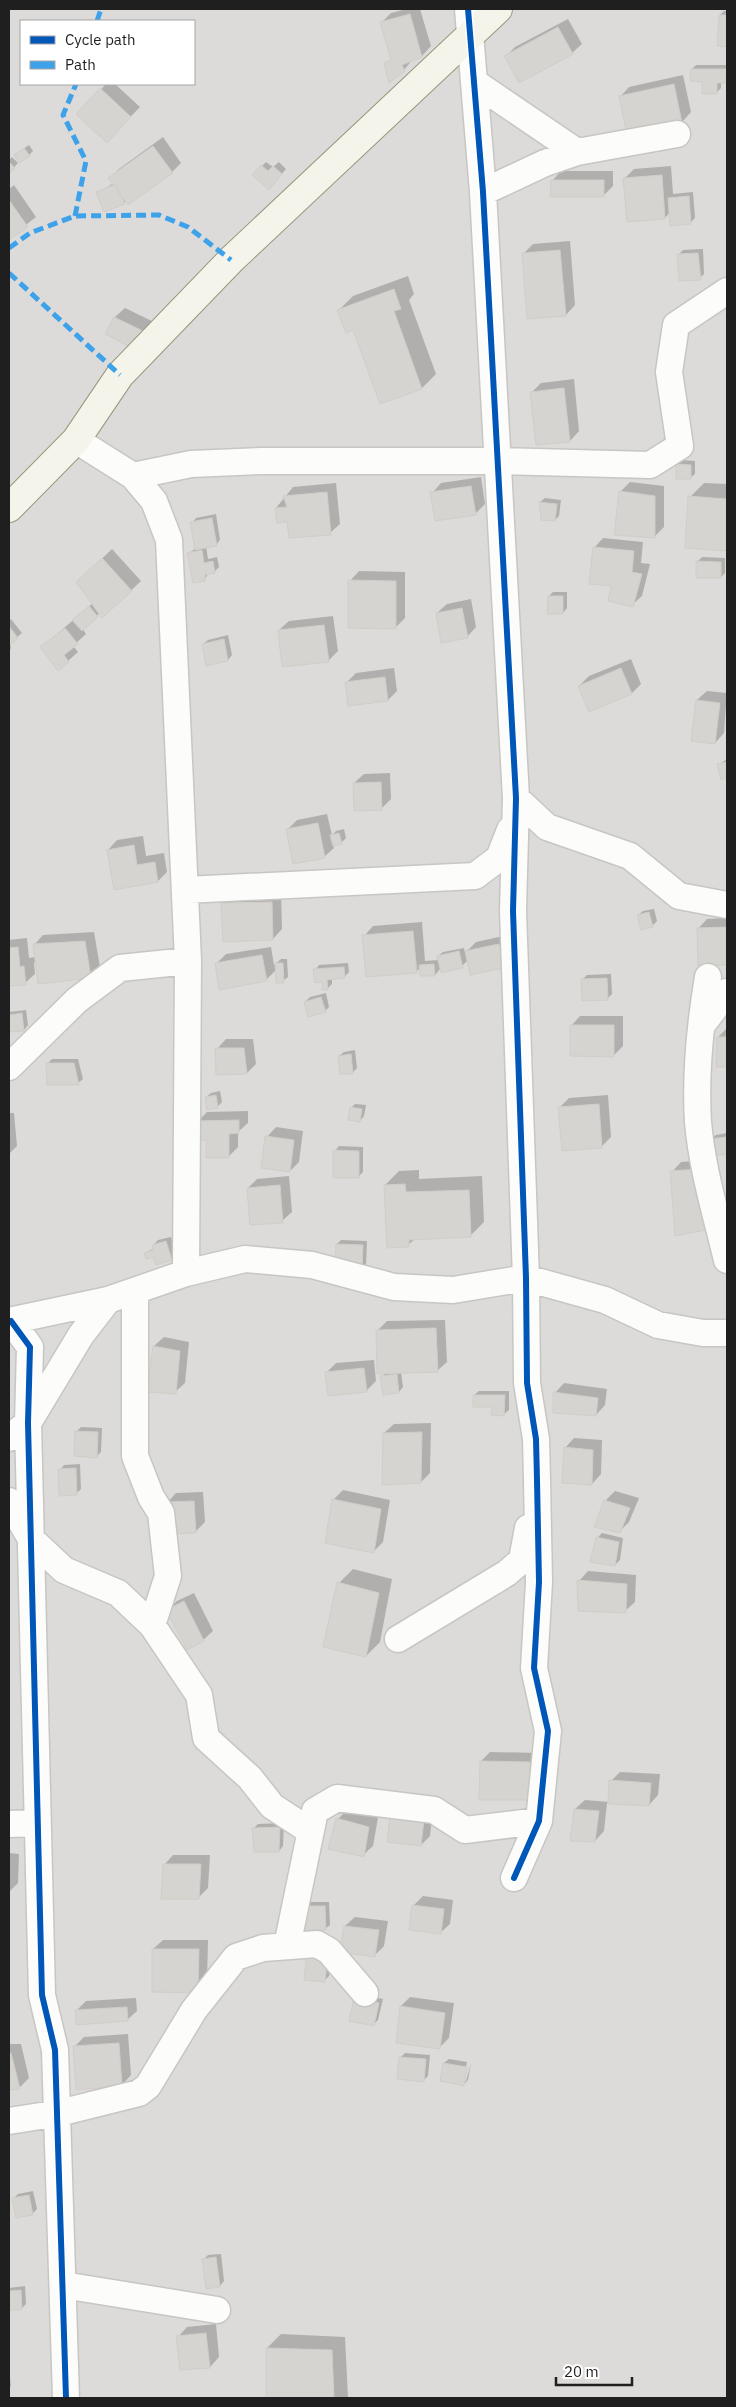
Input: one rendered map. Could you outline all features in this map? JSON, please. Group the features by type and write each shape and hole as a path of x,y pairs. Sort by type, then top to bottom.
{"street":[{"path":"9,508 76,440 120,375 225,266 469,22 498,9"},
{"path":"469,22 483,192 499,461 515,806 513,910 526,1278 527,1383 536,1439 537,1480 539,1582 534,1668 548,1731 539,1821 514,1878"},
{"path":"474,82 577,152"},
{"path":"483,192 545,163 577,152 677,134"},
{"path":"133,476 191,464 262,461 499,461 650,465 680,446 669,372 676,325 727,291"},
{"path":"76,440 133,476 154,501 169,540 188,961 186,1273"},
{"path":"185,890 475,876 499,858 515,806"},
{"path":"515,806 547,828 630,856 679,896 727,905"},
{"path":"9,1066 77,1000 120,968 188,961"},
{"path":"717,984 699,1030 698,1122 706,1176 727,1260"},
{"path":"66,2398 55,2050 42,1995 31,1539 18,1431 30,1347 10,1321 108,1300 186,1273 245,1259 312,1265 394,1287 453,1290 526,1278 605,1300 658,1325 703,1333 727,1333"},
{"path":"135,1291 135,1456 151,1497 161,1513 168,1576 152,1625"},
{"path":"18,1431 80,1335 108,1300"},
{"path":"398,1639 507,1573 522,1560 537,1480"},
{"path":"9,1501 31,1539 64,1570 118,1593 152,1625 199,1695 206,1738 218,1752 250,1778 272,1806 310,1831"},
{"path":"287,1946 315,1811 338,1798 434,1810 465,1830 539,1821"},
{"path":"9,1824 38,1823"},
{"path":"9,2120 58,2113 139,2093 148,2086 194,2010 236,1957 263,1948 317,1944 329,1951 365,1993"},
{"path":"63,2285 217,2310"}],"shaded area":[{"path":"9,9 727,9 727,2398 9,2398"}],"building":[{"path":"410,14 422,57 402,65 405,71 389,83 384,63 391,60 380,22"},
{"path":"719,15 727,15 727,47 717,46"},
{"path":"558,27 573,54 519,83 504,56"},
{"path":"691,69 727,69 727,83 717,83 717,94 702,94 702,82 690,81"},
{"path":"674,84 682,123 627,135 619,96"},
{"path":"100,88 131,117 107,143 76,114"},
{"path":"153,146 173,173 128,205 108,178"},
{"path":"24,148 30,156 19,163 14,155"},
{"path":"9,162 15,168 9,174"},
{"path":"261,165 268,171 273,166 282,174 269,190 252,175"},
{"path":"662,175 665,219 627,222 623,178"},
{"path":"551,180 604,180 604,197 550,197"},
{"path":"116,184 125,204 104,212 96,192"},
{"path":"689,196 691,224 670,226 668,198"},
{"path":"9,200 28,227 9,240"},
{"path":"560,250 566,316 527,319 522,253"},
{"path":"698,253 701,280 679,281 677,254"},
{"path":"394,289 401,309 394,311 422,389 380,404 353,330 346,333 337,310"},
{"path":"114,317 149,334 140,352 105,334"},
{"path":"564,388 570,442 536,445 530,392"},
{"path":"676,464 691,465 691,479 676,479"},
{"path":"471,486 476,515 435,521 430,492"},
{"path":"619,491 655,496 655,538 614,535"},
{"path":"327,492 331,535 289,538 287,522 277,523 275,508 287,507 283,496"},
{"path":"688,496 727,499 727,551 685,548"},
{"path":"539,502 557,504 555,521 541,520"},
{"path":"212,518 217,546 195,550 190,522"},
{"path":"593,547 634,551 632,572 642,574 633,607 608,601 611,586 589,584"},
{"path":"202,550 204,563 213,561 215,573 205,575 205,581 193,583 187,553"},
{"path":"102,558 132,591 102,618 76,582"},
{"path":"696,561 721,562 721,578 696,578"},
{"path":"348,580 396,581 396,629 348,628"},
{"path":"548,596 563,596 563,614 547,614"},
{"path":"89,606 98,617 82,631 72,620"},
{"path":"462,608 468,638 441,643 436,613"},
{"path":"324,625 329,662 282,667 278,630"},
{"path":"9,626 18,638 9,646"},
{"path":"65,628 78,644 64,655 69,662 58,671 40,647"},
{"path":"224,639 228,661 206,666 202,644"},
{"path":"621,668 632,694 589,712 578,686"},
{"path":"385,677 388,701 348,706 345,682"},
{"path":"696,700 720,703 715,744 691,741"},
{"path":"727,762 727,778 721,780 717,764"},
{"path":"381,782 382,810 354,811 353,783"},
{"path":"318,823 325,858 293,864 286,829"},
{"path":"339,833 342,844 333,846 330,835"},
{"path":"134,845 137,865 155,862 158,882 114,890 107,850"},
{"path":"272,902 273,940 223,942 221,903"},
{"path":"649,912 653,927 641,930 637,915"},
{"path":"727,927 727,965 698,966 697,928"},
{"path":"413,931 417,973 366,977 362,935"},
{"path":"85,941 91,978 38,984 33,944"},
{"path":"499,944 504,968 470,975 465,951"},
{"path":"18,947 20,967 24,966 26,985 9,986 9,948"},
{"path":"459,951 463,968 441,973 437,956"},
{"path":"262,955 267,981 219,990 215,963"},
{"path":"275,963 283,963 284,983 276,983"},
{"path":"434,964 435,976 420,976 419,965"},
{"path":"344,967 345,978 327,980 328,990 322,990 322,982 315,983 313,969"},
{"path":"607,978 608,1000 582,1001 581,979"},
{"path":"321,997 326,1012 308,1017 304,1002"},
{"path":"22,1013 24,1031 9,1032 9,1015"},
{"path":"570,1025 614,1025 614,1057 570,1056"},
{"path":"717,1037 727,1037 727,1067 716,1067"},
{"path":"215,1048 244,1048 247,1074 216,1075"},
{"path":"351,1054 353,1074 340,1074 338,1056"},
{"path":"46,1063 74,1063 79,1085 47,1085"},
{"path":"216,1095 218,1108 207,1110 205,1097"},
{"path":"599,1104 602,1148 562,1151 558,1107"},
{"path":"350,1107 362,1109 360,1122 348,1120"},
{"path":"239,1120 239,1133 229,1134 229,1158 206,1158 206,1140 197,1140 196,1121"},
{"path":"265,1136 294,1140 290,1172 261,1168"},
{"path":"726,1137 727,1154 713,1156 710,1139"},
{"path":"333,1150 359,1151 359,1178 333,1178"},
{"path":"698,1169 705,1230 675,1236 670,1171"},
{"path":"405,1184 406,1192 469,1190 471,1237 409,1240 409,1247 387,1248 384,1185"},
{"path":"280,1185 283,1223 250,1225 247,1188"},
{"path":"166,1241 172,1260 156,1265 153,1257 146,1259 144,1253 153,1250 152,1245"},
{"path":"336,1244 363,1245 362,1271 348,1270 348,1261 335,1261"},
{"path":"436,1328 438,1372 377,1374 376,1330"},
{"path":"153,1346 180,1351 176,1394 147,1392"},
{"path":"364,1368 367,1392 328,1396 325,1372"},
{"path":"397,1374 399,1393 383,1395 380,1376"},
{"path":"553,1392 598,1398 596,1416 553,1413"},
{"path":"473,1395 505,1395 504,1416 491,1415 492,1407 473,1407"},
{"path":"75,1431 98,1432 97,1458 74,1456"},
{"path":"422,1432 421,1483 382,1485 383,1433"},
{"path":"564,1447 593,1450 592,1485 562,1483"},
{"path":"76,1468 77,1495 59,1496 58,1469"},
{"path":"332,1499 381,1509 374,1553 325,1543"},
{"path":"604,1500 630,1508 620,1533 594,1527"},
{"path":"194,1501 196,1533 168,1534 166,1502"},
{"path":"596,1537 619,1542 615,1566 590,1562"},
{"path":"577,1580 627,1584 626,1613 578,1611"},
{"path":"337,1582 379,1593 366,1657 323,1647"},
{"path":"184,1601 204,1641 187,1650 166,1610"},
{"path":"480,1761 530,1762 529,1800 479,1800"},
{"path":"609,1780 651,1783 649,1806 608,1804"},
{"path":"391,1807 425,1811 421,1846 387,1842"},
{"path":"574,1809 599,1811 595,1842 570,1841"},
{"path":"336,1818 369,1827 364,1857 328,1849"},
{"path":"280,1827 279,1852 254,1852 252,1828"},
{"path":"163,1864 201,1864 199,1899 161,1899"},
{"path":"412,1905 444,1909 441,1934 409,1930"},
{"path":"297,1906 325,1906 326,1930 298,1931"},
{"path":"344,1926 379,1930 375,1957 340,1952"},
{"path":"152,1949 199,1949 198,1993 152,1992"},
{"path":"307,1952 328,1954 325,1982 304,1980"},
{"path":"354,1998 379,2003 374,2026 349,2021"},
{"path":"400,2006 445,2013 440,2049 396,2043"},
{"path":"127,2007 128,2021 76,2025 75,2010"},
{"path":"119,2043 122,2086 76,2090 73,2046"},
{"path":"9,2053 11,2053 20,2089 9,2090"},
{"path":"399,2057 426,2059 424,2082 397,2079"},
{"path":"443,2063 467,2067 464,2086 440,2081"},
{"path":"29,2195 33,2215 16,2218 12,2198"},
{"path":"216,2257 220,2287 206,2289 202,2259"},
{"path":"21,2290 22,2310 9,2310 9,2291"},
{"path":"206,2333 210,2368 180,2370 176,2336"},
{"path":"266,2348 332,2350 334,2398 266,2398"}],"marked path":[{"path":"97,20 101,9"},
{"path":"75,216 86,161 63,115 76,85"},
{"path":"9,248 30,233 75,216 159,215 188,227 231,260"},
{"path":"9,273 120,375"}],"cycle path":[{"path":"468,9 483,192 516,798 513,911 526,1278 527,1383 536,1439 537,1480 539,1582 534,1668 548,1731 539,1821 514,1878"},
{"path":"11,1321 30,1347 28,1423 42,1995 55,2050 66,2398"}]}
